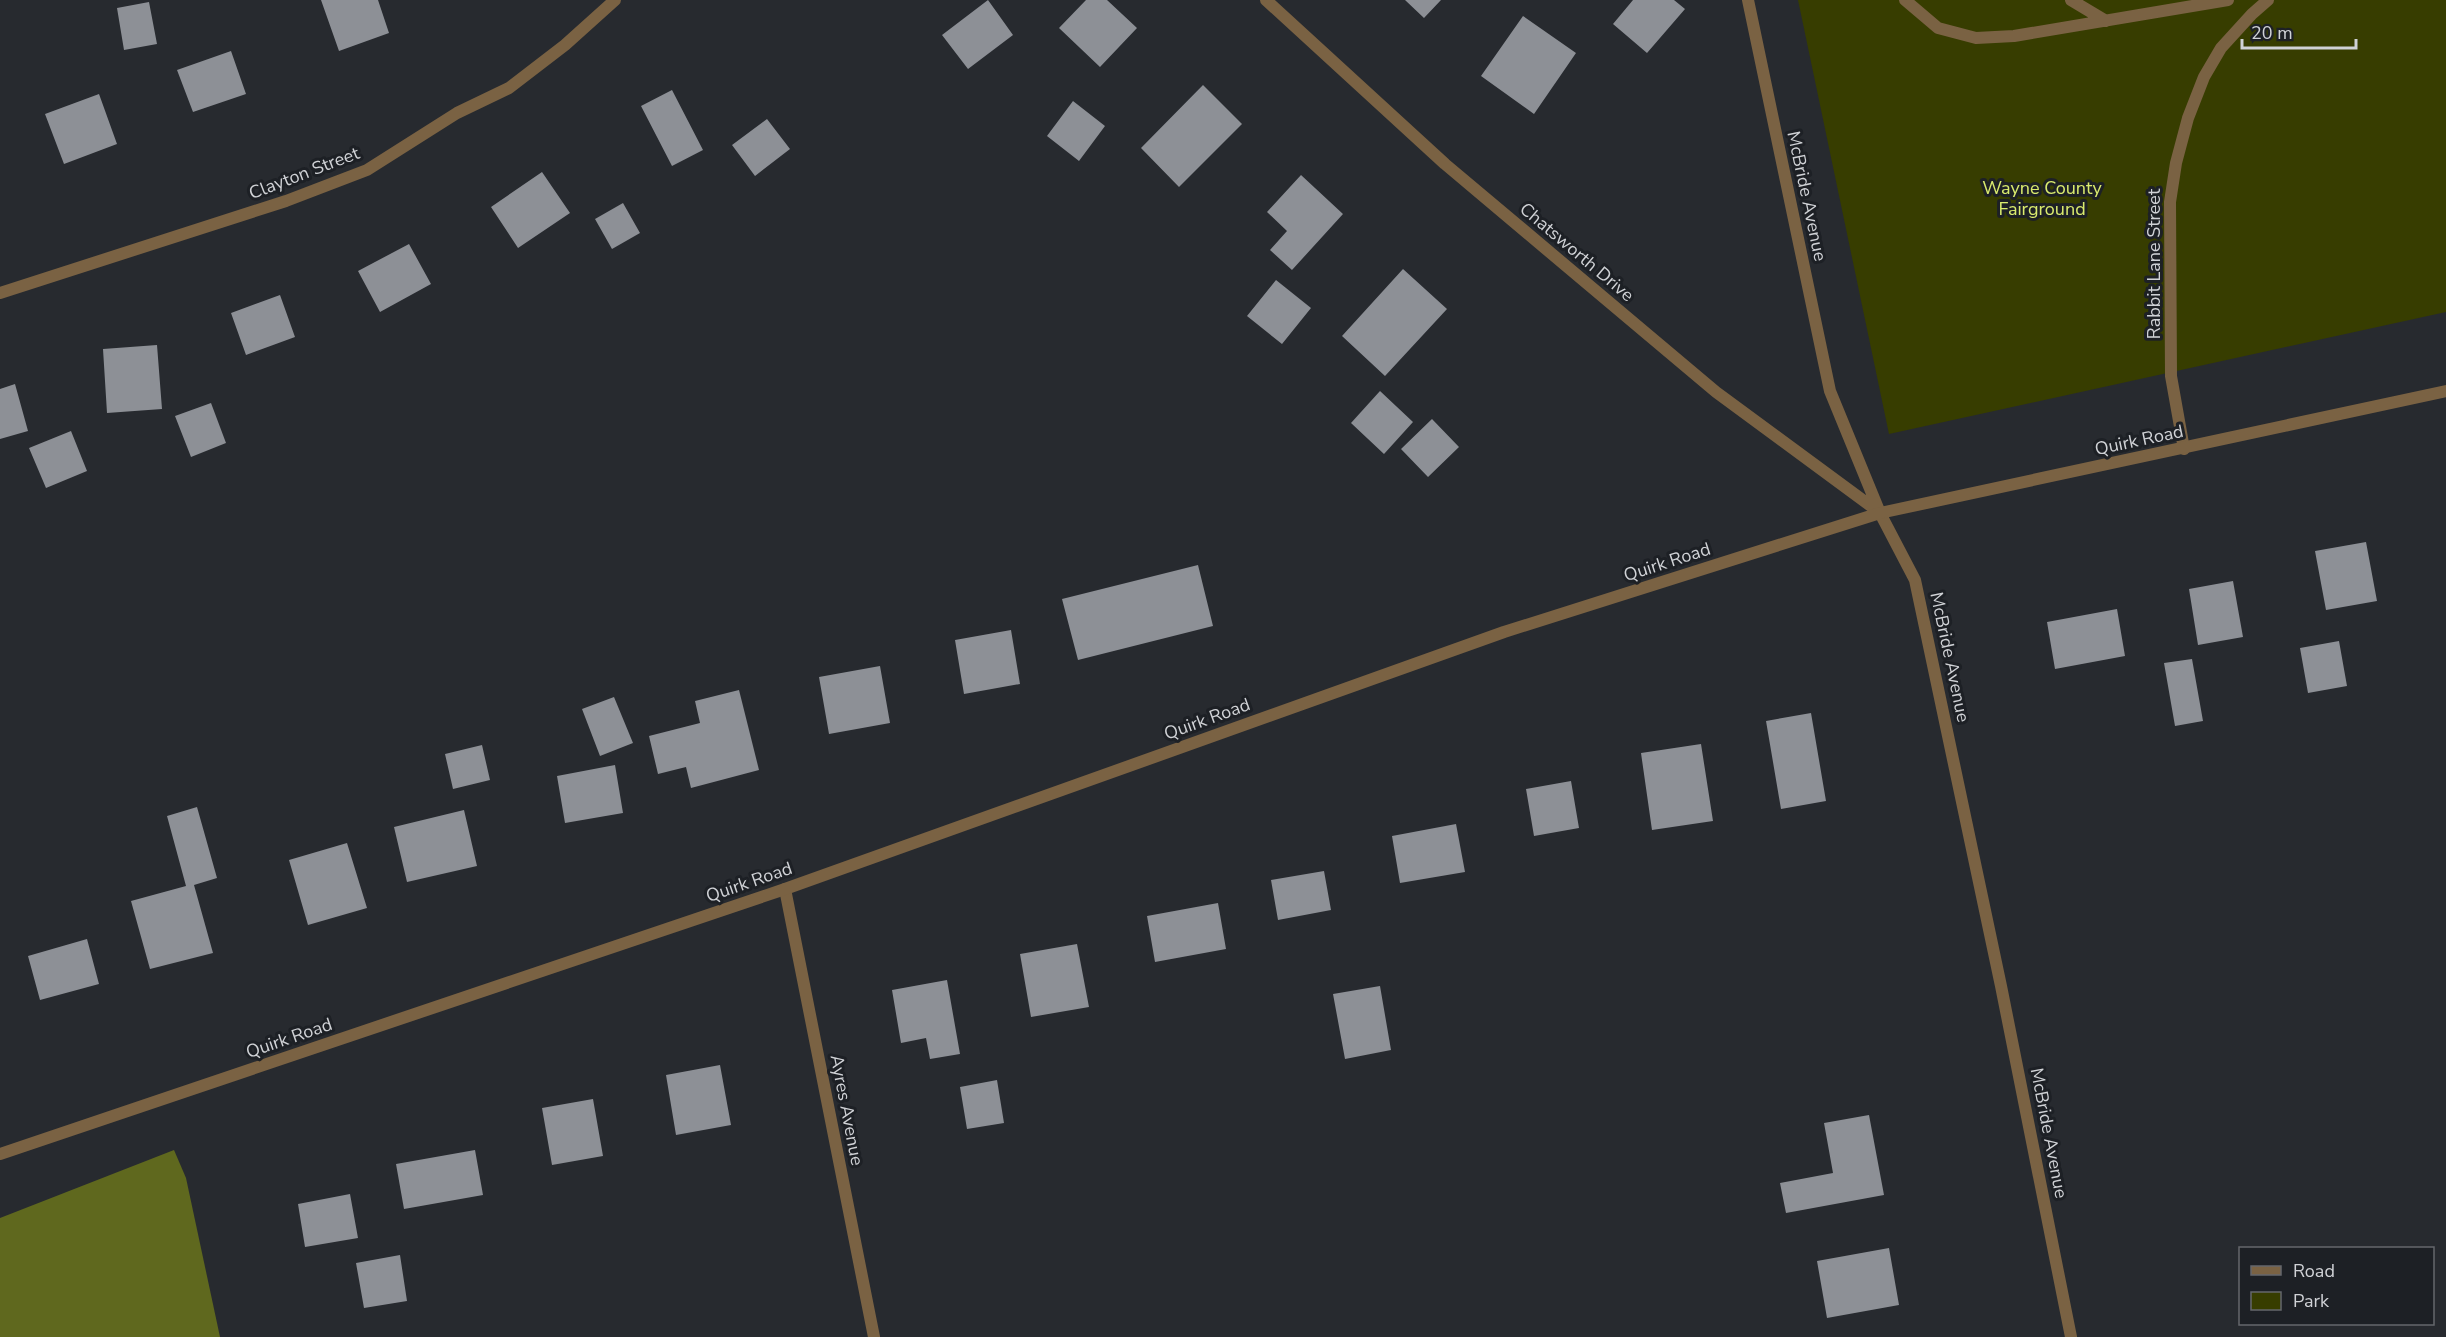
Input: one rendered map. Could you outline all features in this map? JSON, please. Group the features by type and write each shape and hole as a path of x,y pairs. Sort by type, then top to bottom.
{"street":[{"name":"Clayton Street","path":"0,293 286,201 367,170 457,113 509,88 565,45 615,0"},
{"name":"Chatsworth Drive","path":"1266,0 1445,164 1716,392 1880,513"},
{"name":"McBride Avenue","path":"1748,0 1830,391 1880,513 1915,580 2004,997 2071,1337"},
{"path":"1905,0 1938,28 1976,38 2014,36 2199,3 2228,0"},
{"path":"2071,0 2106,21"},
{"name":"Rabbit Lane Street","path":"2184,449 2172,376 2170,202 2176,164 2188,118 2204,77 2222,48 2252,14 2268,0"},
{"name":"Quirk Road","path":"0,1154 785,889 1504,632 1880,513 2446,391"},
{"name":"Ayres Avenue","path":"785,889 874,1337"}],"green space":[{"name":"Wayne County Fairground","path":"1798,0 2446,0 2446,312 1889,434"},
{"path":"174,1150 186,1178 220,1337 0,1337 0,1218"}],"building":[{"path":"321,0 378,0 389,33 339,51"},
{"path":"988,0 1013,35 968,69 942,35"},
{"path":"1086,0 1107,0 1137,28 1100,67 1059,28"},
{"path":"1405,0 1441,0 1424,18"},
{"path":"1633,0 1674,0 1685,9 1647,53 1613,24"},
{"path":"149,2 157,44 124,50 117,8"},
{"path":"1523,16 1576,53 1534,114 1481,76"},
{"path":"231,51 246,94 193,112 177,70"},
{"path":"1203,85 1242,124 1179,187 1141,148"},
{"path":"672,90 703,150 672,166 641,106"},
{"path":"99,94 117,144 64,164 45,114"},
{"path":"1073,101 1105,126 1079,161 1047,136"},
{"path":"767,119 790,149 755,176 732,145"},
{"path":"542,172 570,213 518,248 491,207"},
{"path":"1301,175 1343,214 1292,270 1270,250 1287,231 1267,212"},
{"path":"623,203 640,233 612,249 595,219"},
{"path":"409,244 431,284 380,312 358,271"},
{"path":"1403,269 1447,309 1385,376 1342,336"},
{"path":"1276,280 1311,308 1282,344 1247,316"},
{"path":"280,295 295,337 246,355 231,313"},
{"path":"157,345 162,409 107,413 103,349"},
{"path":"15,384 28,431 0,439 0,389"},
{"path":"1380,391 1413,422 1384,454 1351,423"},
{"path":"211,403 226,443 191,457 175,416"},
{"path":"1432,419 1459,447 1428,477 1401,449"},
{"path":"71,431 87,471 46,488 29,448"},
{"path":"2366,542 2377,601 2326,610 2315,551"},
{"path":"1198,565 1213,626 1078,660 1062,599"},
{"path":"2233,581 2243,637 2198,645 2189,589"},
{"path":"2117,609 2125,656 2055,669 2047,622"},
{"path":"1011,630 1020,684 964,694 955,640"},
{"path":"2339,641 2347,686 2308,693 2300,648"},
{"path":"2192,659 2203,721 2175,726 2164,663"},
{"path":"880,666 890,723 829,734 819,677"},
{"path":"739,690 759,770 691,788 686,767 658,774 649,736 700,723 695,701"},
{"path":"614,697 633,743 600,756 582,709"},
{"path":"1811,713 1826,801 1781,809 1766,721"},
{"path":"1701,744 1713,821 1652,830 1641,753"},
{"path":"482,745 490,780 453,789 445,754"},
{"path":"615,765 623,813 565,823 557,776"},
{"path":"1571,781 1579,828 1534,836 1526,789"},
{"path":"197,807 217,878 194,885 213,953 150,969 131,901 186,886 167,816"},
{"path":"464,810 477,866 407,882 394,827"},
{"path":"1456,824 1465,872 1400,883 1392,836"},
{"path":"347,843 367,908 308,925 289,860"},
{"path":"1324,871 1331,910 1278,920 1271,880"},
{"path":"1218,903 1226,949 1155,962 1147,916"},
{"path":"87,939 99,984 40,1000 28,956"},
{"path":"1077,944 1089,1007 1031,1017 1020,954"},
{"path":"947,980 960,1054 930,1059 926,1038 901,1043 892,990"},
{"path":"1380,986 1391,1050 1345,1059 1333,994"},
{"path":"720,1065 731,1125 676,1135 666,1075"},
{"path":"997,1080 1004,1123 967,1129 960,1087"},
{"path":"593,1099 603,1156 552,1165 542,1108"},
{"path":"1869,1115 1884,1195 1786,1213 1780,1183 1833,1173 1824,1123"},
{"path":"475,1150 483,1195 404,1209 396,1164"},
{"path":"350,1194 358,1238 305,1247 298,1204"},
{"path":"1889,1248 1899,1305 1827,1318 1817,1261"},
{"path":"400,1255 407,1301 364,1308 356,1263"}]}
